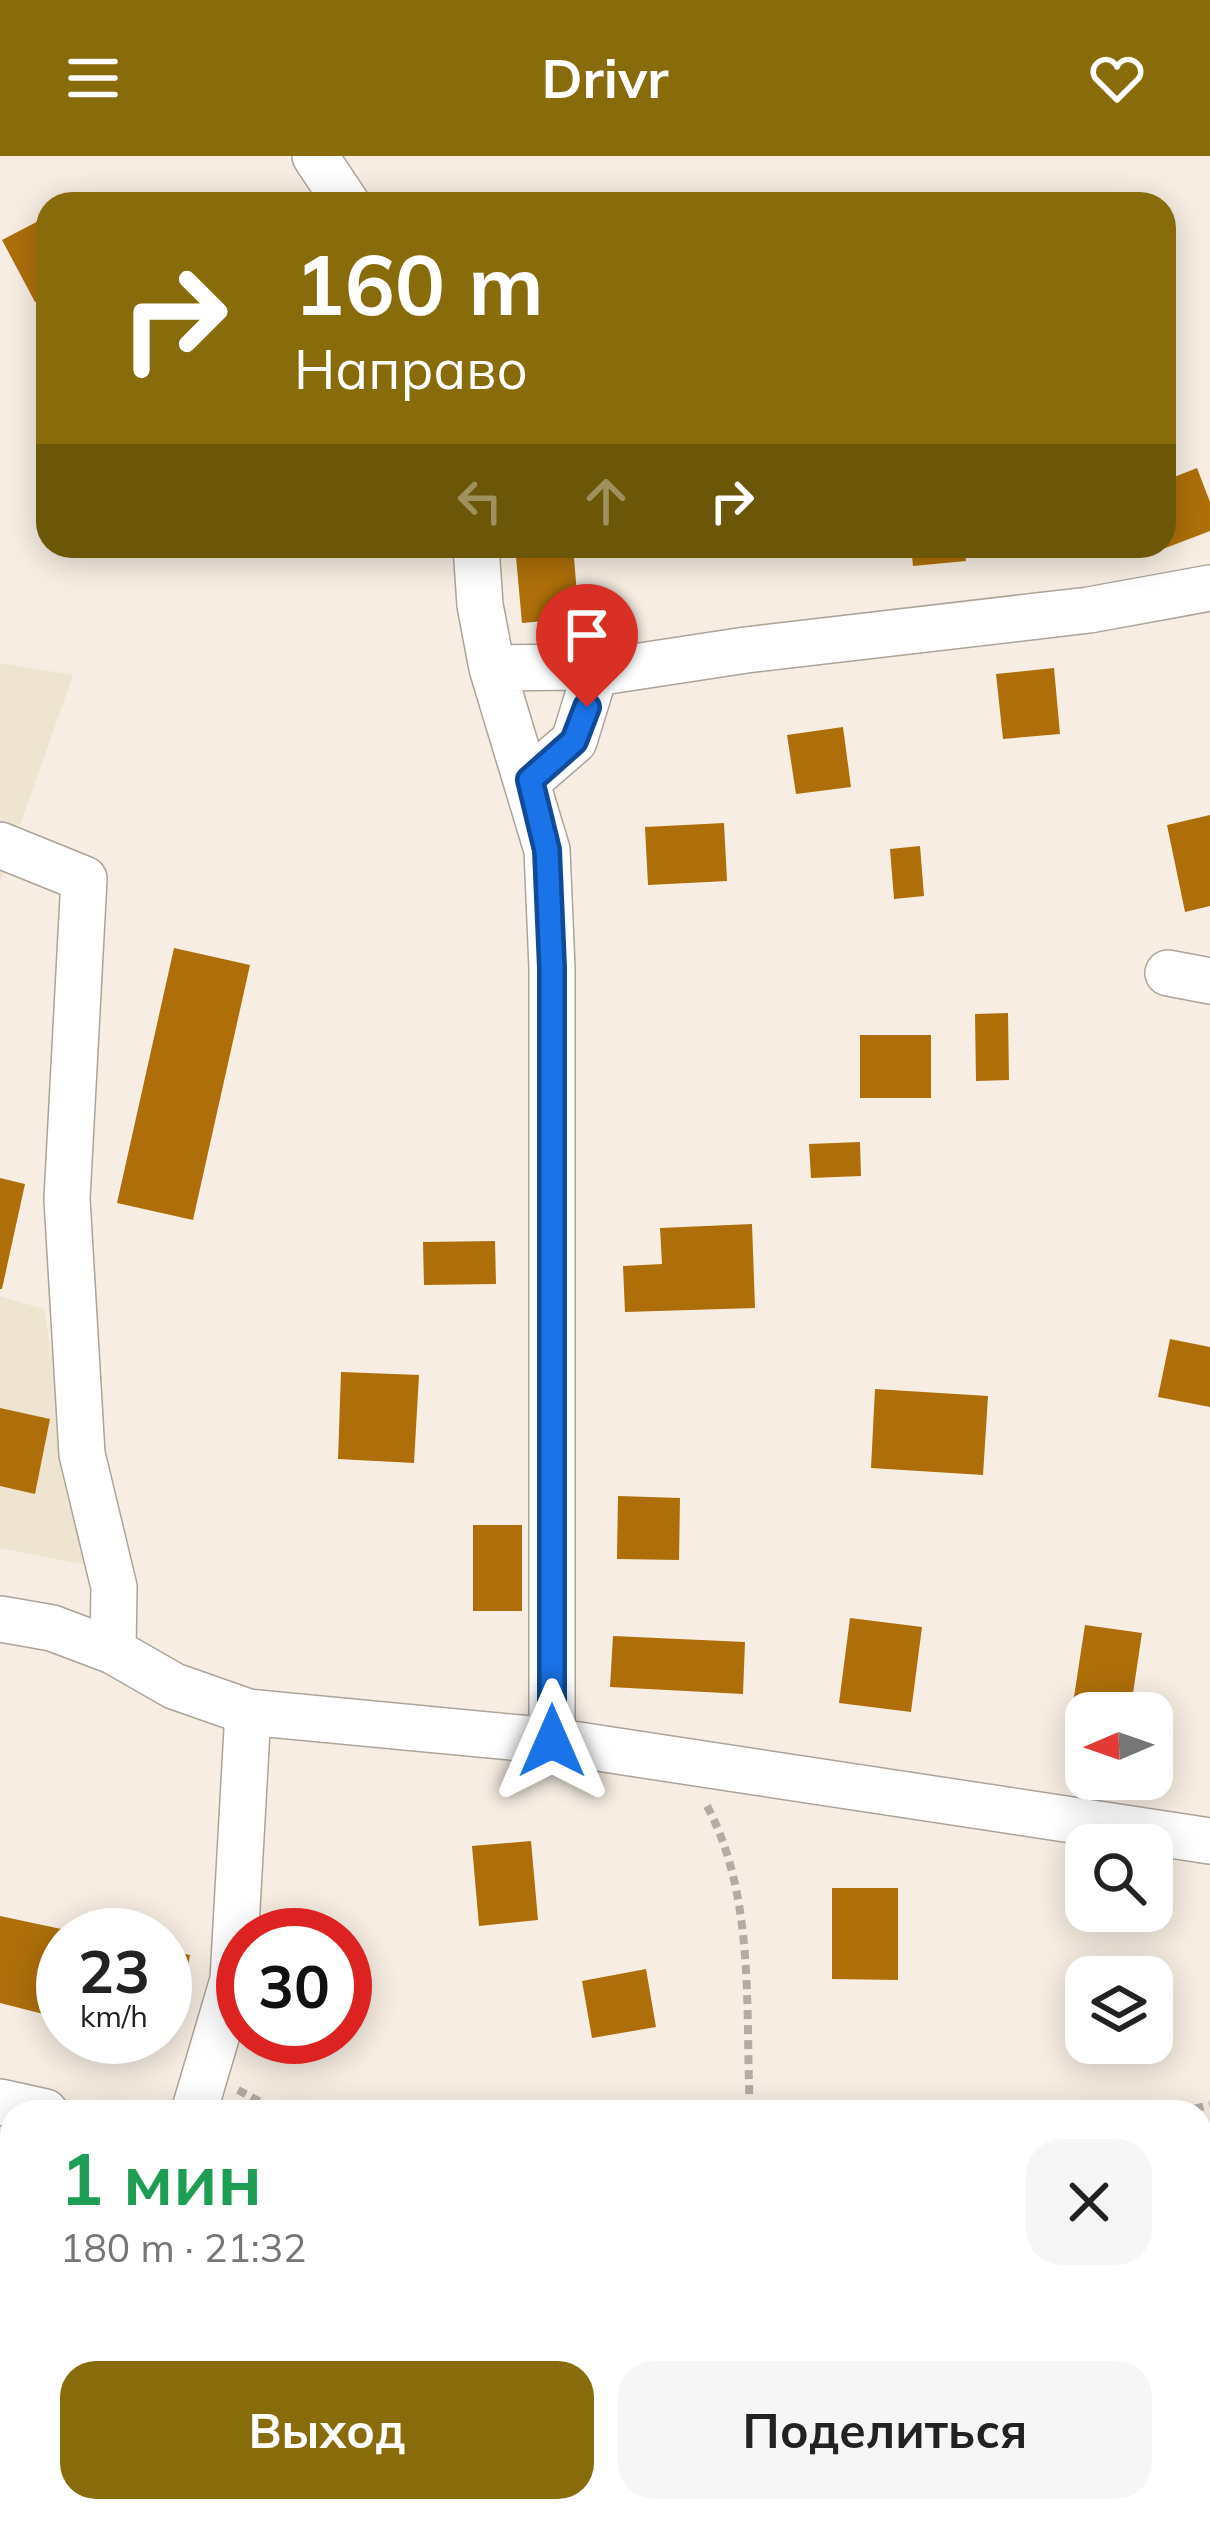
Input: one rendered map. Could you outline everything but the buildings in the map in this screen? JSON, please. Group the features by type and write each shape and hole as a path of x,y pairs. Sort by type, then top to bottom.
{"street":[{"path":"315,156 339,192"},
{"path":"477,558 492,668 530,780 547,850 552,968 552,1741"},
{"path":"492,668 580,667 595,674 746,650 1089,610 1210,588"},
{"path":"530,780 574,741 595,674"},
{"path":"0,845 84,879 68,1199 82,1454 114,1587 113,1652"},
{"path":"0,1619 52,1628 113,1652 174,1686 248,1712 552,1741 1210,1841"},
{"path":"198,2100 233,1980 248,1712"}],"path":[{"path":"684,1763 721,1832 740,1894 749,2100"}],"shaded area":[{"path":"0,663 73,675 0,882"},
{"path":"0,1296 44,1309 87,1565 0,1548"}],"route":[{"path":"552,1741 552,968 547,850 530,780 574,741 587,707"}]}
